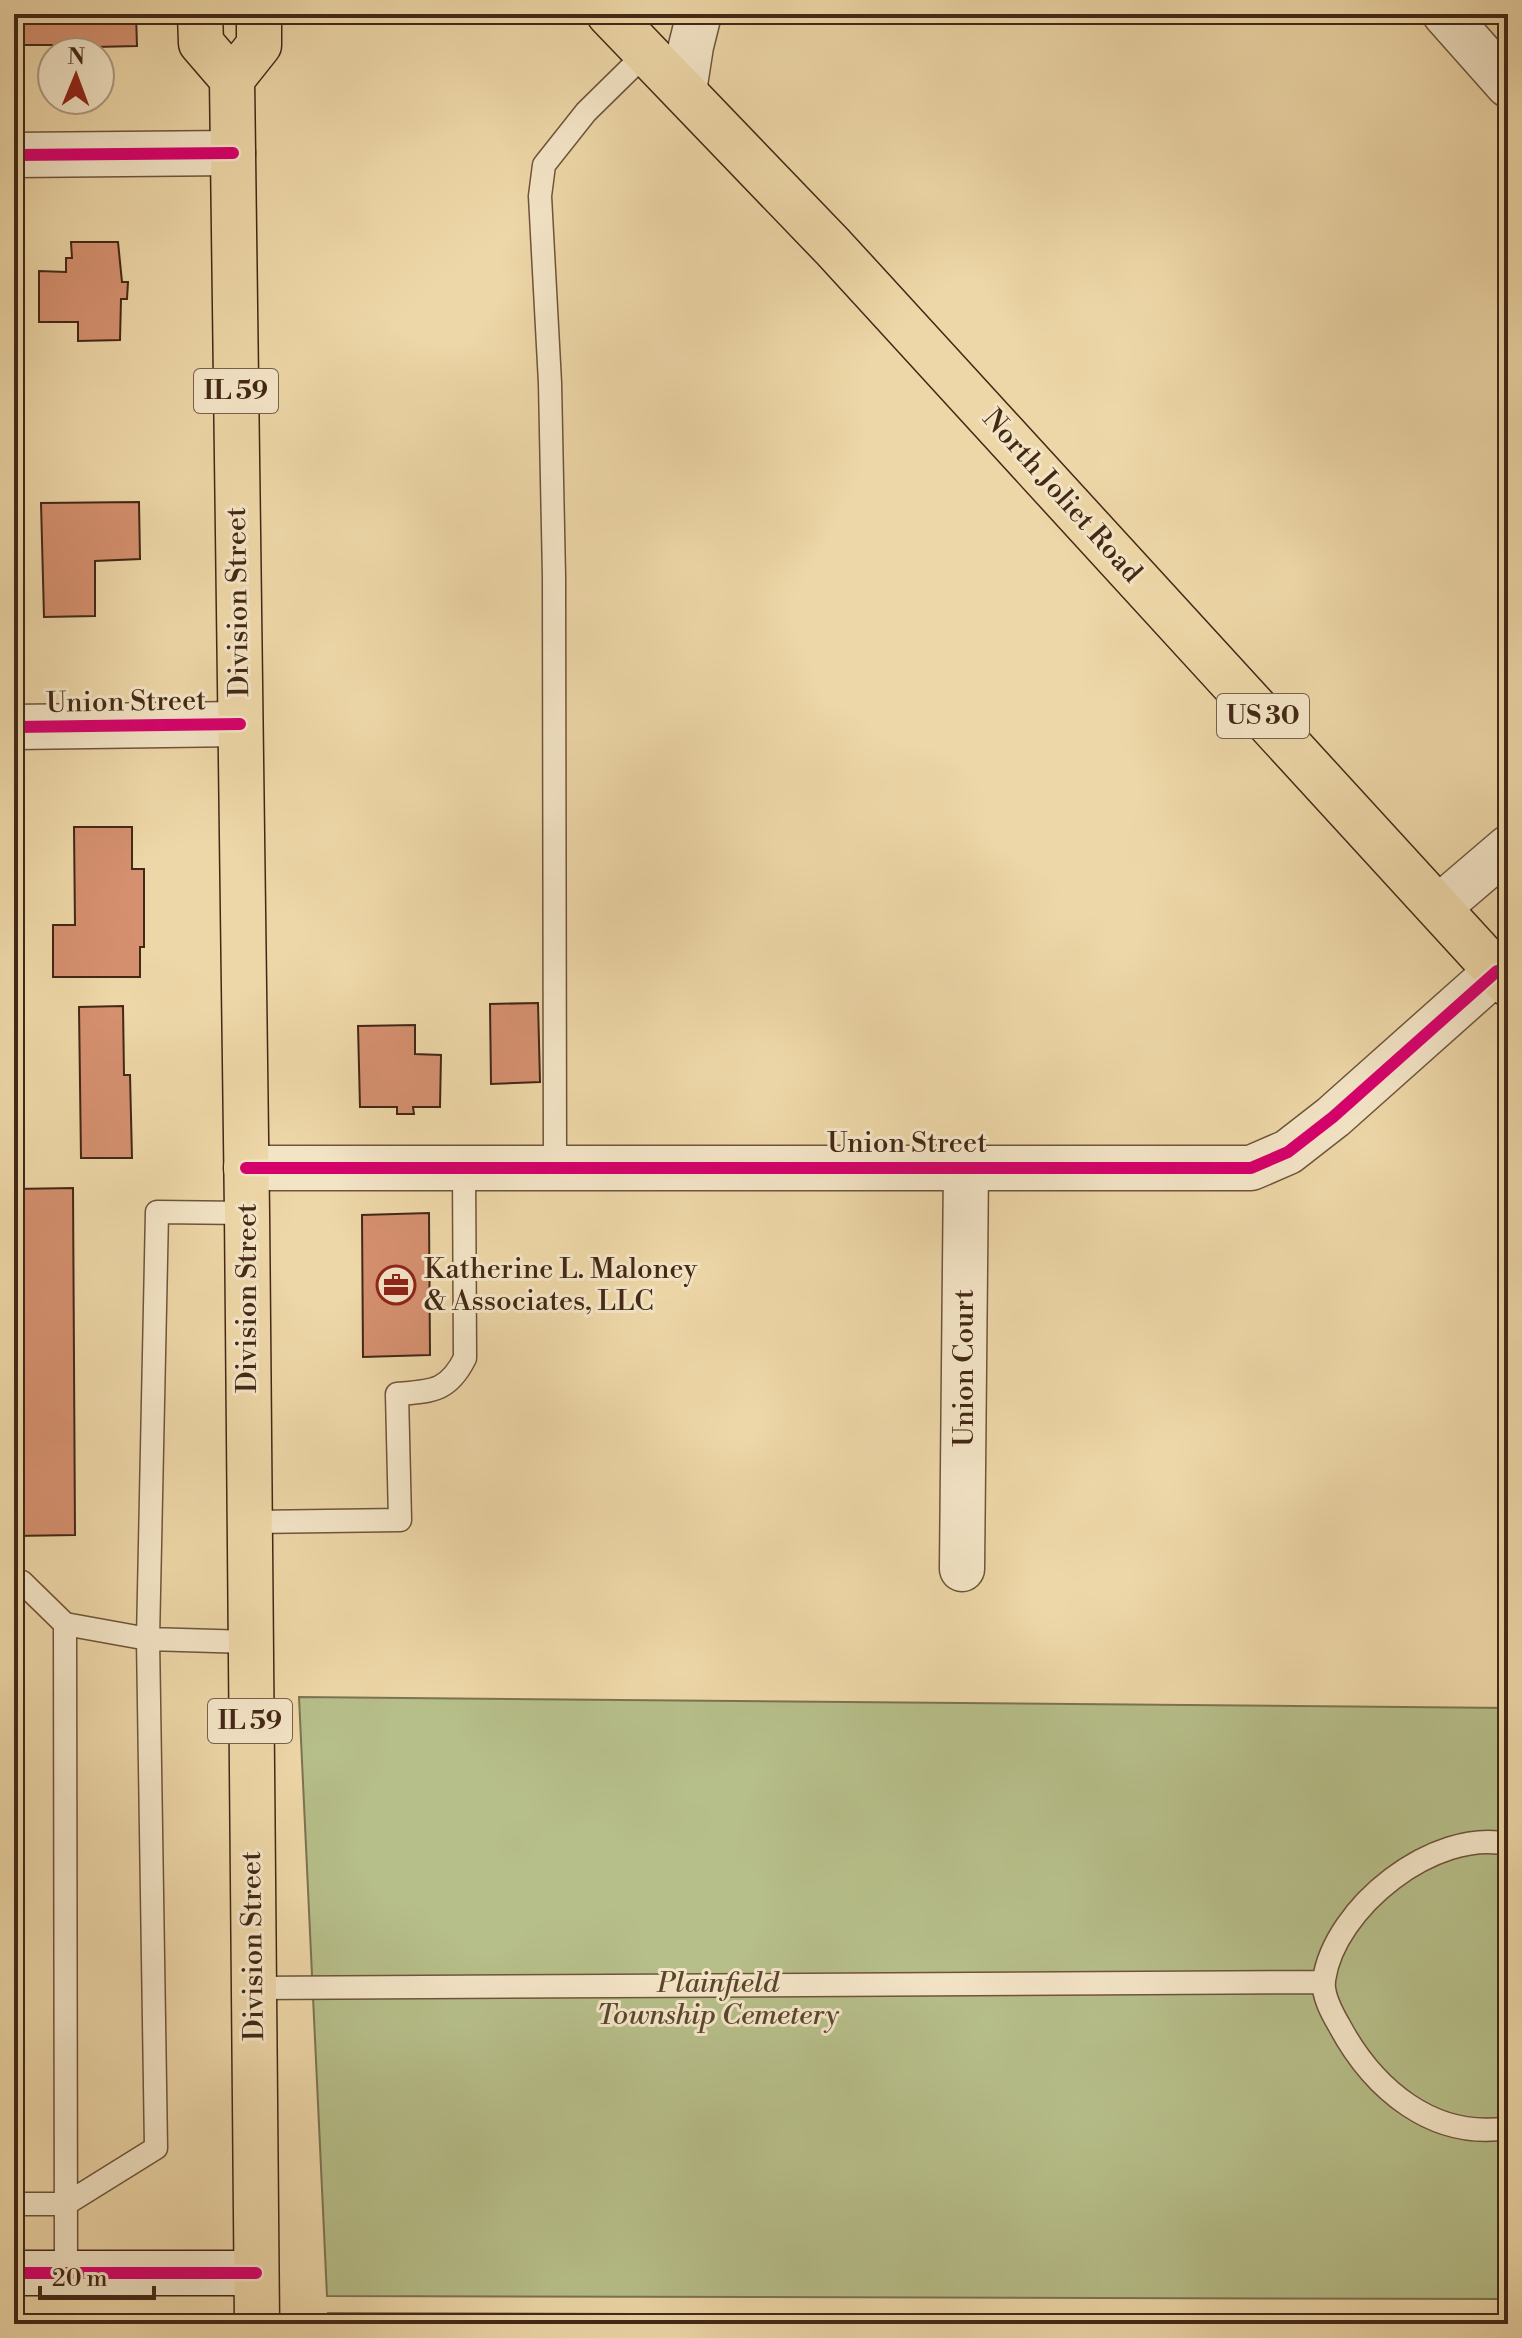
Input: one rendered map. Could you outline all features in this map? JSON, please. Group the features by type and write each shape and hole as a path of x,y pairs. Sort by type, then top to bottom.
{"main road":[{"path":"200,14 201,43 232,79 259,45 259,14"},
{"name":"North Joliet Road","path":"609,14 995,422 1502,977"},
{"name":"Division Street","path":"232,79 257,2324"}],"street":[{"path":"684,91 699,14"},
{"path":"1445,14 1508,85"},
{"path":"14,155 233,153"},
{"name":"Union Street","path":"14,727 240,724"},
{"path":"1439,907 1508,848"},
{"name":"Union Street","path":"246,1168 1251,1168 1288,1152 1502,977"},
{"name":"Union Court","path":"962,1569 966,1167"},
{"path":"14,2273 256,2273"}],"lane":[{"path":"555,1167 554,562 550,383 540,196 544,165 586,112 646,53"},
{"path":"249,1522 400,1520 397,1394 438,1390 457,1375 465,1358 464,1167"},
{"path":"14,2204 66,2204 156,2148 148,1639 157,1212 247,1213"},
{"path":"14,1582 22,1582 65,1624 148,1639 249,1642"},
{"path":"65,1624 66,2273"},
{"path":"1508,1844 1463,1845 1442,1849 1411,1864 1384,1885 1345,1931 1324,1982 1330,2009 1345,2036 1389,2092 1410,2108 1436,2121 1460,2128 1493,2131 1508,2128"},
{"path":"253,1988 1324,1982"}],"green space":[{"name":"Plainfield Township Cemetery","path":"299,1697 1508,1708 1508,2299 327,2296"},
{"path":"328,2313 1508,2317 1508,2324 328,2324"}],"building":[{"path":"20,14 136,14 137,46 116,46 116,36 36,36 36,45 21,45"},
{"path":"71,242 118,242 122,282 128,282 127,299 121,299 120,340 78,341 78,322 39,322 39,271 66,272 66,258 72,258"},
{"path":"139,502 140,559 95,561 95,616 44,617 41,503"},
{"path":"74,827 132,827 132,869 144,869 144,947 140,947 140,977 53,977 53,925 75,925"},
{"path":"538,1003 540,1082 491,1084 490,1004"},
{"path":"123,1006 124,1075 130,1075 132,1158 81,1158 79,1007"},
{"path":"415,1025 415,1054 441,1055 440,1107 413,1107 414,1114 397,1114 397,1107 360,1107 358,1026"},
{"path":"73,1188 75,1535 14,1536 14,1189"},
{"name":"Katherine L. Maloney & Associates, LLC","path":"429,1213 430,1355 363,1357 362,1215"}],"cycle path":[{"path":"14,155 233,153"},
{"path":"14,727 240,724"},
{"path":"246,1168 1251,1168 1288,1152 1333,1117 1497,971"},
{"path":"14,2273 256,2273"}],"place":[{"name":"Katherine L. Maloney & Associates, LLC","path":"396,1285"}]}
